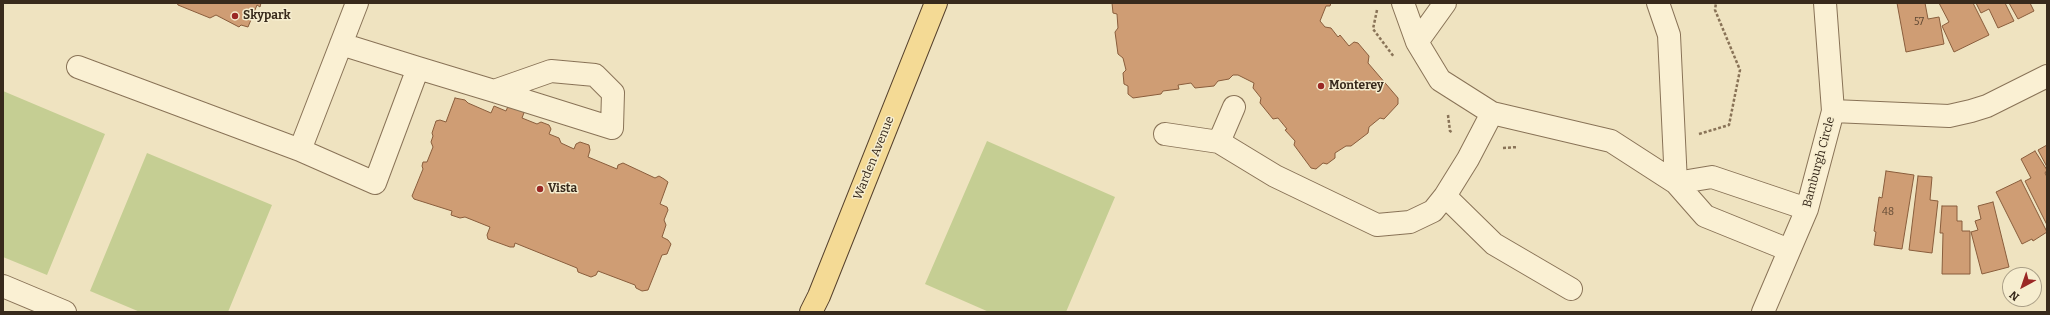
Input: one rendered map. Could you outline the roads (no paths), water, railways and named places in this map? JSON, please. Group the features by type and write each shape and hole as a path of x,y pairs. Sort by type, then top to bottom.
{"main road":[{"name":"Warden Avenue","path":"811,312 936,3"}],"street":[{"path":"300,150 357,3"},
{"path":"1403,3 1417,42 1440,80 1492,113 1611,141 1676,183 1705,216 1789,250"},
{"path":"1417,42 1445,3"},
{"path":"1658,3 1669,35 1676,183"},
{"name":"Bamburgh Circle","path":"1763,312 1807,209 1833,111 1825,3"},
{"path":"341,44 612,128 613,93 595,76 551,71 494,91"},
{"path":"78,67 300,150 375,183 418,68"},
{"path":"1833,111 1949,116 1971,112 1987,106 2047,76"},
{"path":"1219,142 1234,107"},
{"path":"1164,134 1219,142 1275,176 1377,225 1410,222 1433,212 1468,159 1492,113"},
{"path":"1676,183 1712,177 1807,209"},
{"path":"1445,196 1494,244 1571,289"},
{"path":"3,286 65,312"}],"place":[{"name":"Skypark","path":"235,16"},
{"name":"Monterey","path":"1321,86"},
{"name":"Vista","path":"540,189"}]}
